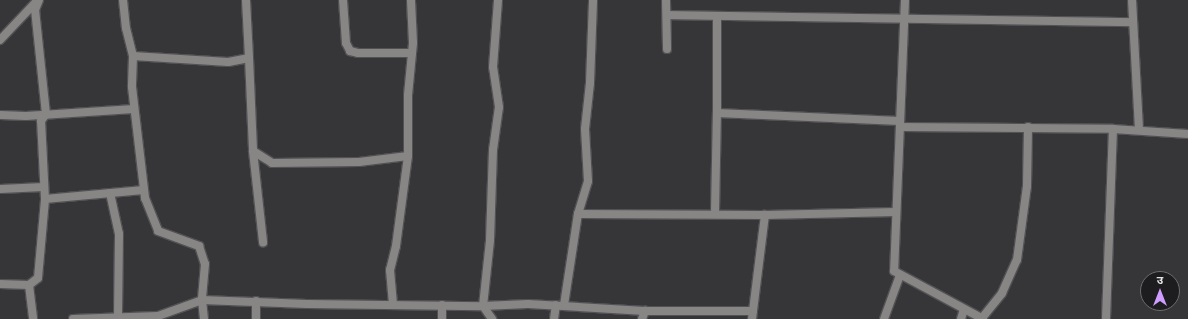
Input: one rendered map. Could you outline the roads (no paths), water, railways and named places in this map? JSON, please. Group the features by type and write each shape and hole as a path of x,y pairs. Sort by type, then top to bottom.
{"street":[{"path":"0,40 38,0"},
{"path":"0,284 29,285 38,278 45,199 41,121 46,114 35,10 38,0"},
{"path":"123,0 126,28 133,56 134,109 144,190 158,232 200,246 205,264 202,300 204,319"},
{"path":"246,0 253,151 263,242"},
{"path":"343,0 346,43 350,51 358,53 412,53"},
{"path":"393,304 390,270 398,238 408,156 408,95 412,53 411,0"},
{"path":"492,319 483,306 490,240 493,150 499,107 493,67 498,0"},
{"path":"554,319 560,305 578,214 588,181 585,129 590,83 593,0"},
{"path":"666,0 667,49"},
{"path":"905,0 894,272 982,319 1002,293 1017,260 1027,186 1028,127"},
{"path":"1132,0 1139,129"},
{"path":"667,15 1132,22"},
{"path":"715,213 717,16"},
{"path":"133,56 228,62 249,58"},
{"path":"0,115 134,109"},
{"path":"717,113 900,124 1113,130 1139,129 1188,134"},
{"path":"1106,319 1113,130"},
{"path":"253,151 272,163 359,162 408,156"},
{"path":"0,189 44,187"},
{"path":"45,199 144,190"},
{"path":"110,193 120,234 118,317"},
{"path":"578,214 715,213 765,215 896,212"},
{"path":"73,319 158,316 202,300 307,304 483,306 560,305 645,311 753,315 765,215"},
{"path":"884,319 900,275"},
{"path":"29,285 33,319"},
{"path":"256,301 256,319"},
{"path":"442,305 442,319"},
{"path":"961,319 964,309"},
{"path":"642,319 645,311"}]}
